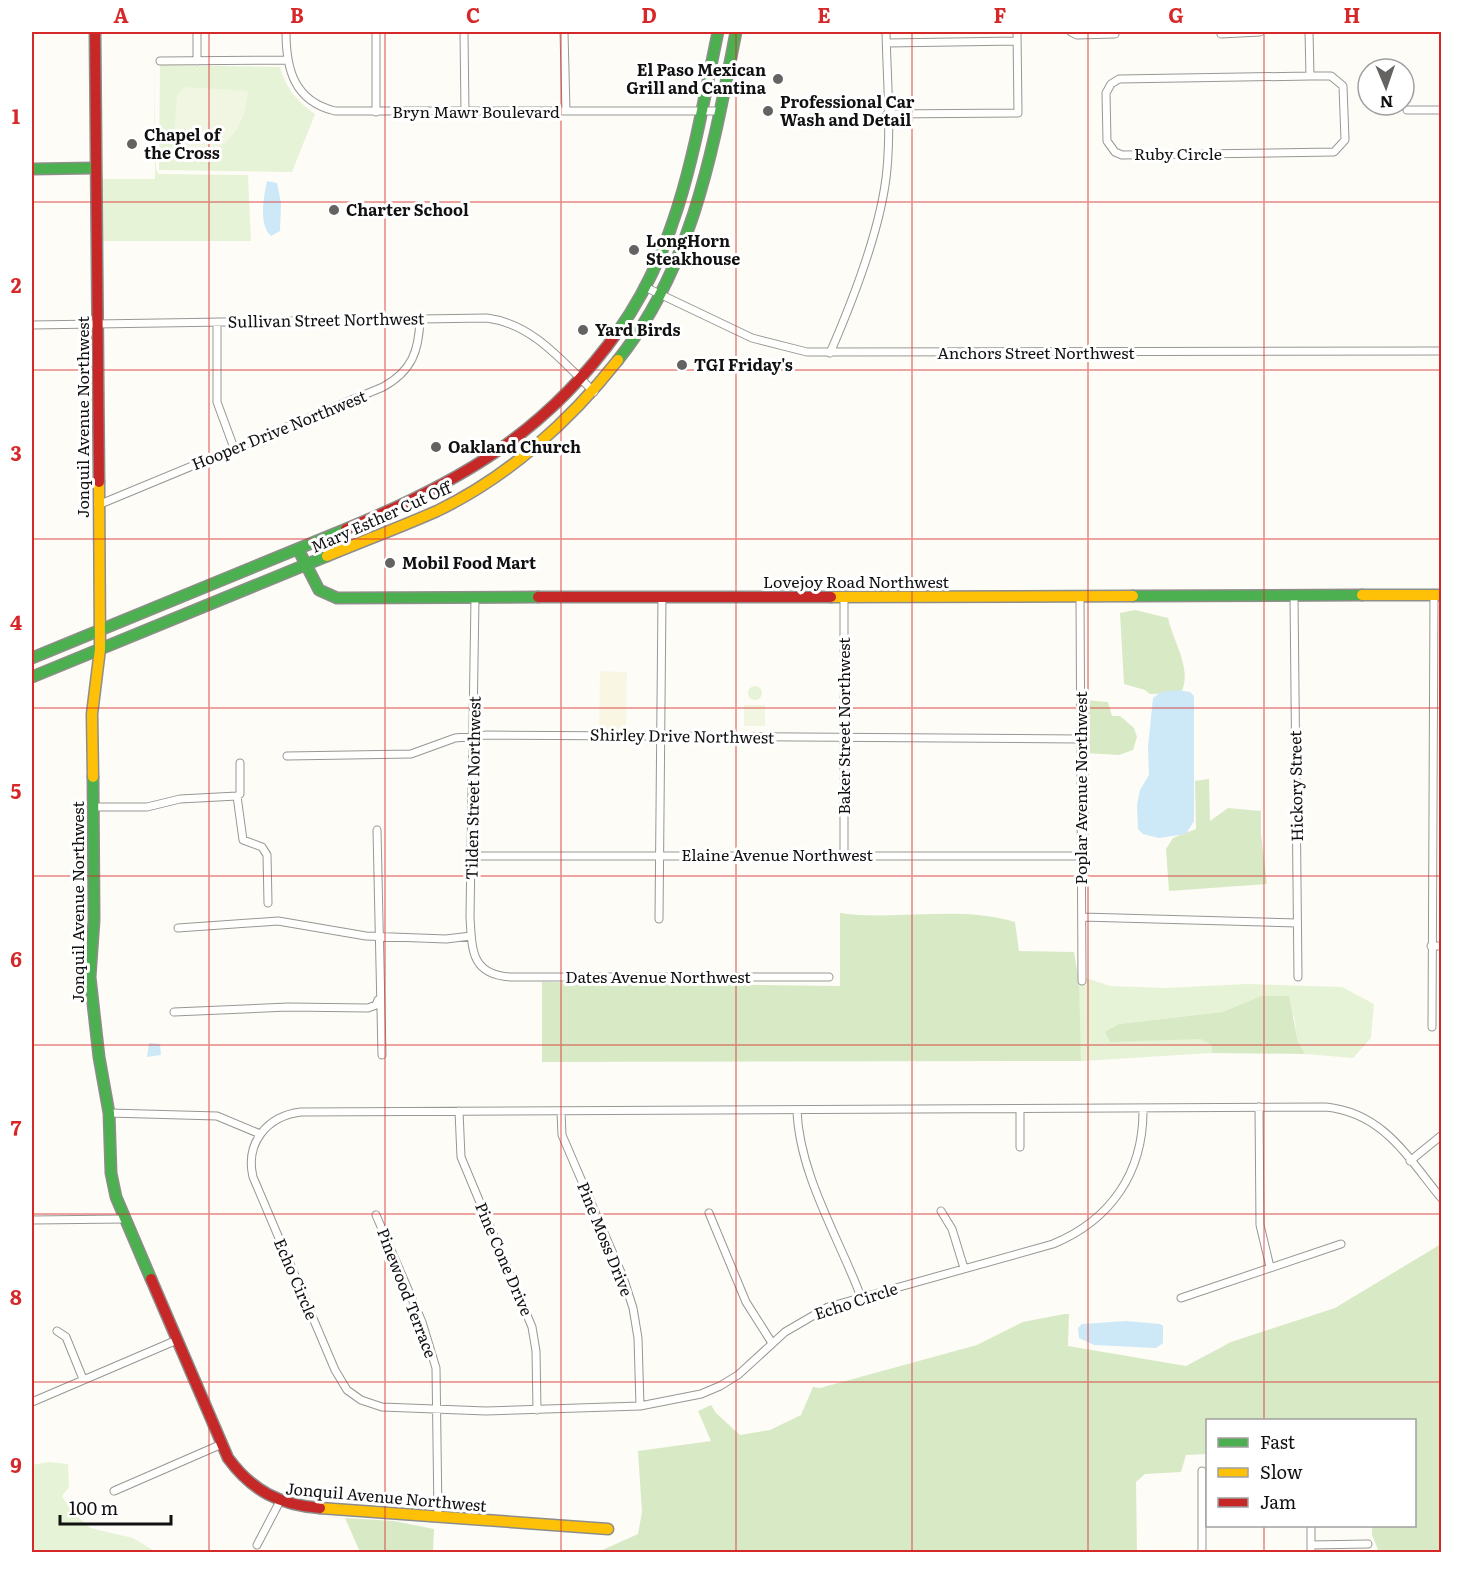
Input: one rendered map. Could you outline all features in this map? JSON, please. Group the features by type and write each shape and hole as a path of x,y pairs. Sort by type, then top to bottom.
{"street":[{"name":"Jonquil Avenue Northwest","path":"94,32 100,649 92,714 94,920 90,977 99,1057 109,1113 111,1173 125,1218 222,1444 242,1476 279,1503 302,1507 608,1528"},
{"path":"196,32 197,61"},
{"name":"Bryn Mawr Boulevard","path":"286,32 287,60 293,79 315,103 335,111 720,111"},
{"path":"376,32 376,112"},
{"path":"464,32 465,112"},
{"path":"564,32 566,111"},
{"name":"Mary Esther Cut Off","path":"32,658 414,501 480,466 537,424 581,380 616,335 645,287 668,239 682,198 718,32"},
{"name":"Mary Esther Cut Off","path":"32,677 413,522 490,481 562,426 594,392 626,351 660,295 679,257 698,207 736,32"},
{"path":"830,353 868,251 887,163 886,32"},
{"path":"1071,32 1077,35 1115,34"},
{"path":"1221,34 1260,32"},
{"path":"1309,32 1310,76"},
{"path":"887,114 1018,113 1017,33"},
{"path":"886,43 1017,42"},
{"path":"160,61 287,60"},
{"name":"Ruby Circle","path":"1310,76 1331,76 1343,86 1344,140 1334,152 1122,154 1115,152 1107,141 1106,93 1111,84 1119,79 1310,76"},
{"path":"1416,111 1442,110"},
{"path":"32,169 95,168"},
{"name":"Anchors Street Northwest","path":"645,287 732,330 767,344 797,351 830,353 1442,351"},
{"name":"Sullivan Street Northwest","path":"32,325 487,318 512,323 530,332 594,392"},
{"name":"Hooper Drive Northwest","path":"98,505 366,395 395,380 414,359 419,340 420,319"},
{"path":"217,322 217,402 234,448"},
{"path":"480,466 490,481"},
{"name":"Lovejoy Road Northwest","path":"298,549 319,590 337,598 1438,595"},
{"path":"1432,1027 1431,946 1438,595"},
{"name":"Poplar Avenue Northwest","path":"1080,596 1082,981"},
{"name":"Hickory Street","path":"1294,596 1298,977"},
{"path":"659,919 662,597"},
{"name":"Baker Street Northwest","path":"844,597 844,855"},
{"name":"Tilden Street Northwest","path":"476,598 471,936 477,963 488,973"},
{"name":"Shirley Drive Northwest","path":"287,756 411,754 455,738 474,736 1080,739"},
{"path":"240,763 240,794 237,796 243,840 262,847 267,855 268,903"},
{"path":"93,807 147,807 180,799 237,796"},
{"path":"377,830 382,1055"},
{"name":"Elaine Avenue Northwest","path":"472,856 1081,856"},
{"path":"1082,917 1297,923"},
{"path":"178,928 278,921 381,937 446,939 471,936"},
{"path":"1431,946 1442,945"},
{"name":"Dates Avenue Northwest","path":"488,973 511,977 829,977"},
{"path":"174,1012 288,1007 368,1008 376,1005 379,998"},
{"path":"1259,1107 1260,1225 1270,1267"},
{"path":"109,1113 211,1115 240,1124 260,1134 268,1125 293,1113 1326,1107 1358,1113 1382,1128 1442,1199"},
{"name":"Echo Circle","path":"260,1134 252,1152 253,1177 341,1382 361,1401 371,1405 437,1409 537,1410 640,1406 714,1389 738,1375 772,1343 812,1314 861,1297 1053,1244 1093,1222 1119,1195 1131,1173 1142,1136 1143,1108"},
{"path":"1020,1109 1020,1147"},
{"path":"797,1110 802,1150 861,1297"},
{"name":"Pine Cone Drive","path":"459,1111 461,1158 531,1327 537,1359 537,1410"},
{"name":"Pine Moss Drive","path":"561,1111 562,1135 633,1308 638,1338 640,1406"},
{"path":"1410,1161 1442,1135"},
{"path":"940,1211 952,1229 964,1268"},
{"path":"709,1213 746,1302 772,1343"},
{"name":"Pinewood Terrace","path":"376,1215 431,1349 436,1368 438,1516"},
{"path":"32,1220 125,1218"},
{"path":"1181,1298 1341,1244"},
{"path":"57,1331 66,1337 84,1379"},
{"path":"32,1402 177,1340"},
{"path":"114,1491 222,1444"},
{"path":"1202,1471 1202,1552"},
{"path":"257,1545 279,1503"},
{"path":"1311,1527 1311,1549 1368,1544"}],"shaded area":[{"path":"600,671 627,672 626,731 599,731"}],"green space":[{"path":"154,60 156,170 159,174 248,175 251,241 100,241 99,179 155,179"},
{"path":"160,65 280,67 293,94 315,114 292,172 159,170"},
{"path":"185,87 248,91 246,107 235,133 216,149 204,153 173,155 177,94"},
{"path":"1135,610 1168,618 1185,675 1181,693 1150,694 1145,690 1124,684 1120,613"},
{"path":"755,686 760,688 762,693 760,698 755,700 750,698 748,693 750,688"},
{"path":"1084,700 1108,702 1112,716 1120,716 1134,728 1137,737 1133,750 1119,755 1084,753"},
{"path":"744,705 765,705 765,726 744,726"},
{"path":"1209,779 1210,821 1228,808 1261,811 1261,833 1267,884 1169,891 1166,849 1173,838 1196,829 1195,781"},
{"path":"840,913 950,914 994,917 1015,922 1019,951 1074,952 1079,982 1081,1061 542,1062 542,982 840,986"},
{"path":"1077,975 1079,985 1086,985 1086,978 1110,986 1164,988 1247,984 1342,987 1374,1004 1371,1038 1353,1058 1305,1054 1298,1043 1294,1016 1261,996 1222,1012 1119,1024 1172,1039 1200,1039 1212,1045 1212,1053 1081,1061"},
{"path":"1261,996 1289,996 1298,1042 1305,1054 1212,1053 1212,1045 1200,1039 1110,1042 1105,1032 1119,1024 1222,1012"},
{"path":"1441,1244 1441,1552 1379,1552 1372,1535 1372,1527 1416,1527 1416,1419 1206,1419 1206,1454 1186,1455 1181,1472 1145,1474 1136,1482 1137,1552 598,1552 638,1534 642,1512 638,1451 711,1441 698,1411 711,1405 716,1413 740,1435 770,1430 801,1415 813,1387 820,1388 977,1345 1023,1322 1064,1314 1069,1314 1068,1346 1186,1366 1231,1342 1335,1308"},
{"path":"49,1462 68,1464 69,1487 62,1496 70,1509 90,1528 133,1538 156,1552 32,1552 32,1465"},
{"path":"345,1518 394,1521 434,1529 433,1552 403,1550 360,1552"}],"water":[{"path":"267,181 277,183 281,203 280,231 271,236 263,217"},
{"path":"1177,690 1190,692 1194,696 1194,821 1186,834 1159,838 1143,834 1138,829 1137,805 1140,790 1149,775 1148,747 1153,698 1161,692"},
{"path":"149,1043 160,1044 161,1055 147,1057"},
{"path":"1126,1321 1160,1324 1163,1326 1163,1343 1156,1348 1094,1345 1079,1338 1078,1328 1082,1324"}],"traffic: fast":[{"path":"619,330 658,261 672,224 694,149 718,32"},
{"path":"618,360 644,323 683,245 709,161 736,32"},
{"path":"32,169 95,168"},
{"path":"32,658 346,529"},
{"path":"298,549 319,590 337,598 538,597"},
{"path":"32,677 327,556"},
{"path":"1133,596 1362,595"},
{"path":"93,777 94,920 90,977 99,1057 109,1113 111,1173 116,1197 151,1279"}],"traffic: slow":[{"path":"327,556 437,511 488,482 536,446 558,426 618,360"},
{"path":"93,777 92,714 100,649 99,482"},
{"path":"1362,595 1442,595"},
{"path":"831,597 1133,596"},
{"path":"320,1508 608,1529"}],"traffic: jam":[{"path":"95,32 99,482"},
{"path":"346,529 426,493 498,451 562,398 619,330"},
{"path":"538,597 831,597"},
{"path":"151,1279 228,1458 237,1470 257,1488 268,1494 292,1504 320,1508"}],"place":[{"name":"El Paso Mexican Grill and Cantina","path":"778,79"},
{"name":"Professional Car Wash and Detail","path":"768,111"},
{"name":"Chapel of the Cross","path":"132,144"},
{"name":"Charter School","path":"334,210"},
{"name":"LongHorn Steakhouse","path":"634,250"},
{"name":"Yard Birds","path":"583,330"},
{"name":"TGI Friday's","path":"682,365"},
{"name":"Oakland Church","path":"436,447"},
{"name":"Mobil Food Mart","path":"390,563"}]}
